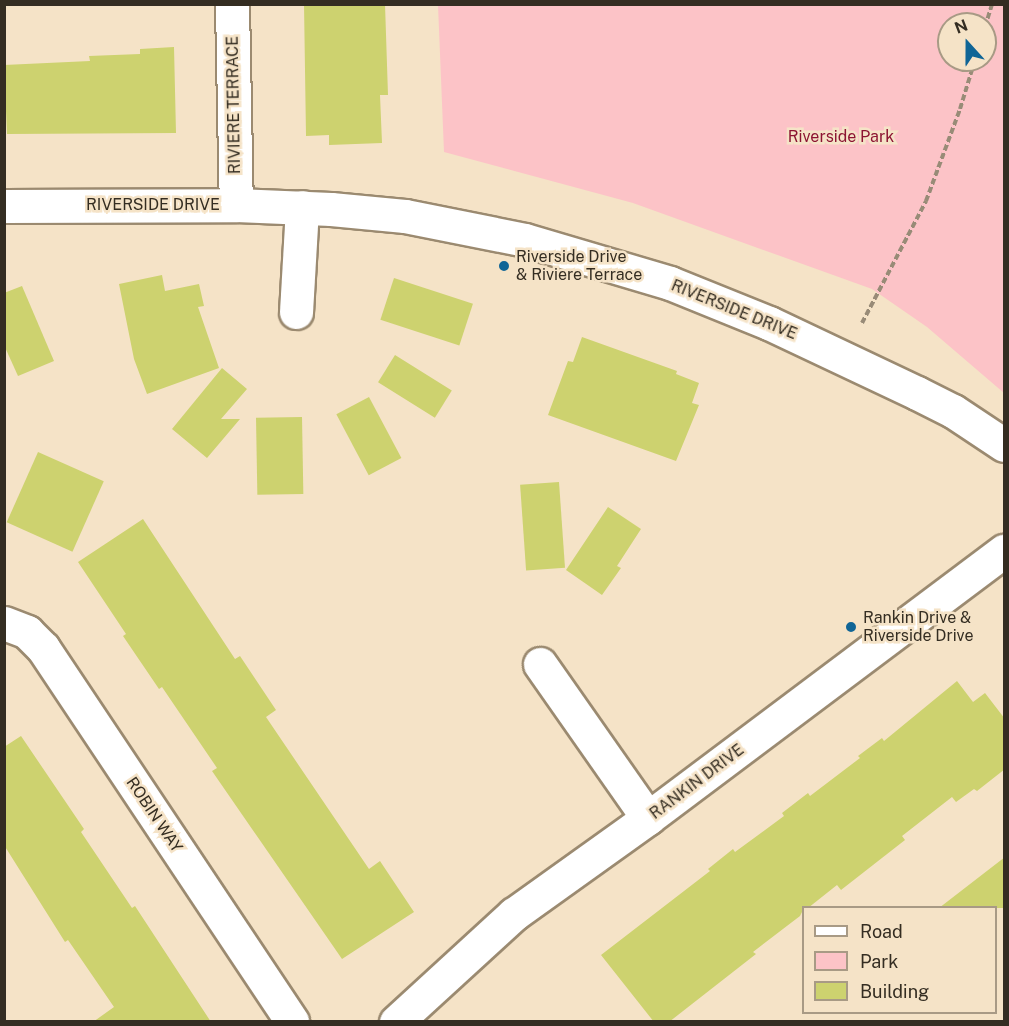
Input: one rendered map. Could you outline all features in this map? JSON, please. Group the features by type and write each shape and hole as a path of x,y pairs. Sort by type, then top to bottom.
{"street":[{"name":"RIVIERE TERRACE","path":"232,4 236,205"},
{"name":"RIVERSIDE DRIVE","path":"4,206 302,207 405,216 479,229 578,254 670,283 769,323 953,411 1005,445"},
{"path":"296,312 302,207"},
{"name":"RANKIN DRIVE","path":"396,1022 514,914 648,818 1005,551"},
{"name":"ROBIN WAY","path":"4,623 27,632 43,648 292,1022"},
{"path":"540,664 648,818"}],"path":[{"path":"862,323 926,201 971,72"}],"green space":[{"name":"Riverside Park","path":"438,5 1004,5 1004,393 927,327 872,289 633,203 444,152"}],"building":[{"path":"304,4 385,4 388,95 380,95 382,143 329,145 329,135 306,136"},
{"path":"174,47 176,133 7,134 4,65 90,61 89,56 140,54 140,49"},
{"path":"162,275 165,291 199,284 204,306 198,307 219,368 147,394 134,359 119,284"},
{"path":"394,278 473,304 459,345 380,320"},
{"path":"22,286 54,361 18,376 4,345 4,293"},
{"path":"582,337 677,371 676,374 699,383 692,403 699,405 676,461 548,415 568,361 573,362"},
{"path":"395,355 452,391 435,418 378,382"},
{"path":"222,368 247,389 221,419 240,419 207,458 172,429"},
{"path":"369,397 401,458 369,475 336,414"},
{"path":"302,417 303,494 257,495 256,418"},
{"path":"38,452 104,481 72,552 7,522"},
{"path":"559,482 565,568 526,571 520,485"},
{"path":"608,507 641,529 617,566 621,568 602,595 566,570"},
{"path":"143,519 235,659 240,656 276,710 266,717 369,869 380,861 414,912 342,959 212,771 217,768 162,687 159,689 123,636 126,634 78,562"},
{"path":"957,681 973,702 985,693 1005,719 1005,769 977,791 974,789 956,802 952,797 902,836 905,840 841,890 837,885 811,906 802,906 800,916 753,952 756,954 669,1022 654,1022 601,955 710,871 708,869 733,849 735,852 784,816 782,813 808,793 810,796 882,738 884,741"},
{"path":"21,736 84,829 81,832 132,908 135,906 211,1022 93,1022 114,1007 68,940 65,942 4,845 4,747"},
{"path":"1005,857 1005,908 942,906"}],"place":[{"name":"Riverside Drive & Riviere Terrace","path":"504,266"},
{"name":"Rankin Drive & Riverside Drive","path":"851,627"}]}
